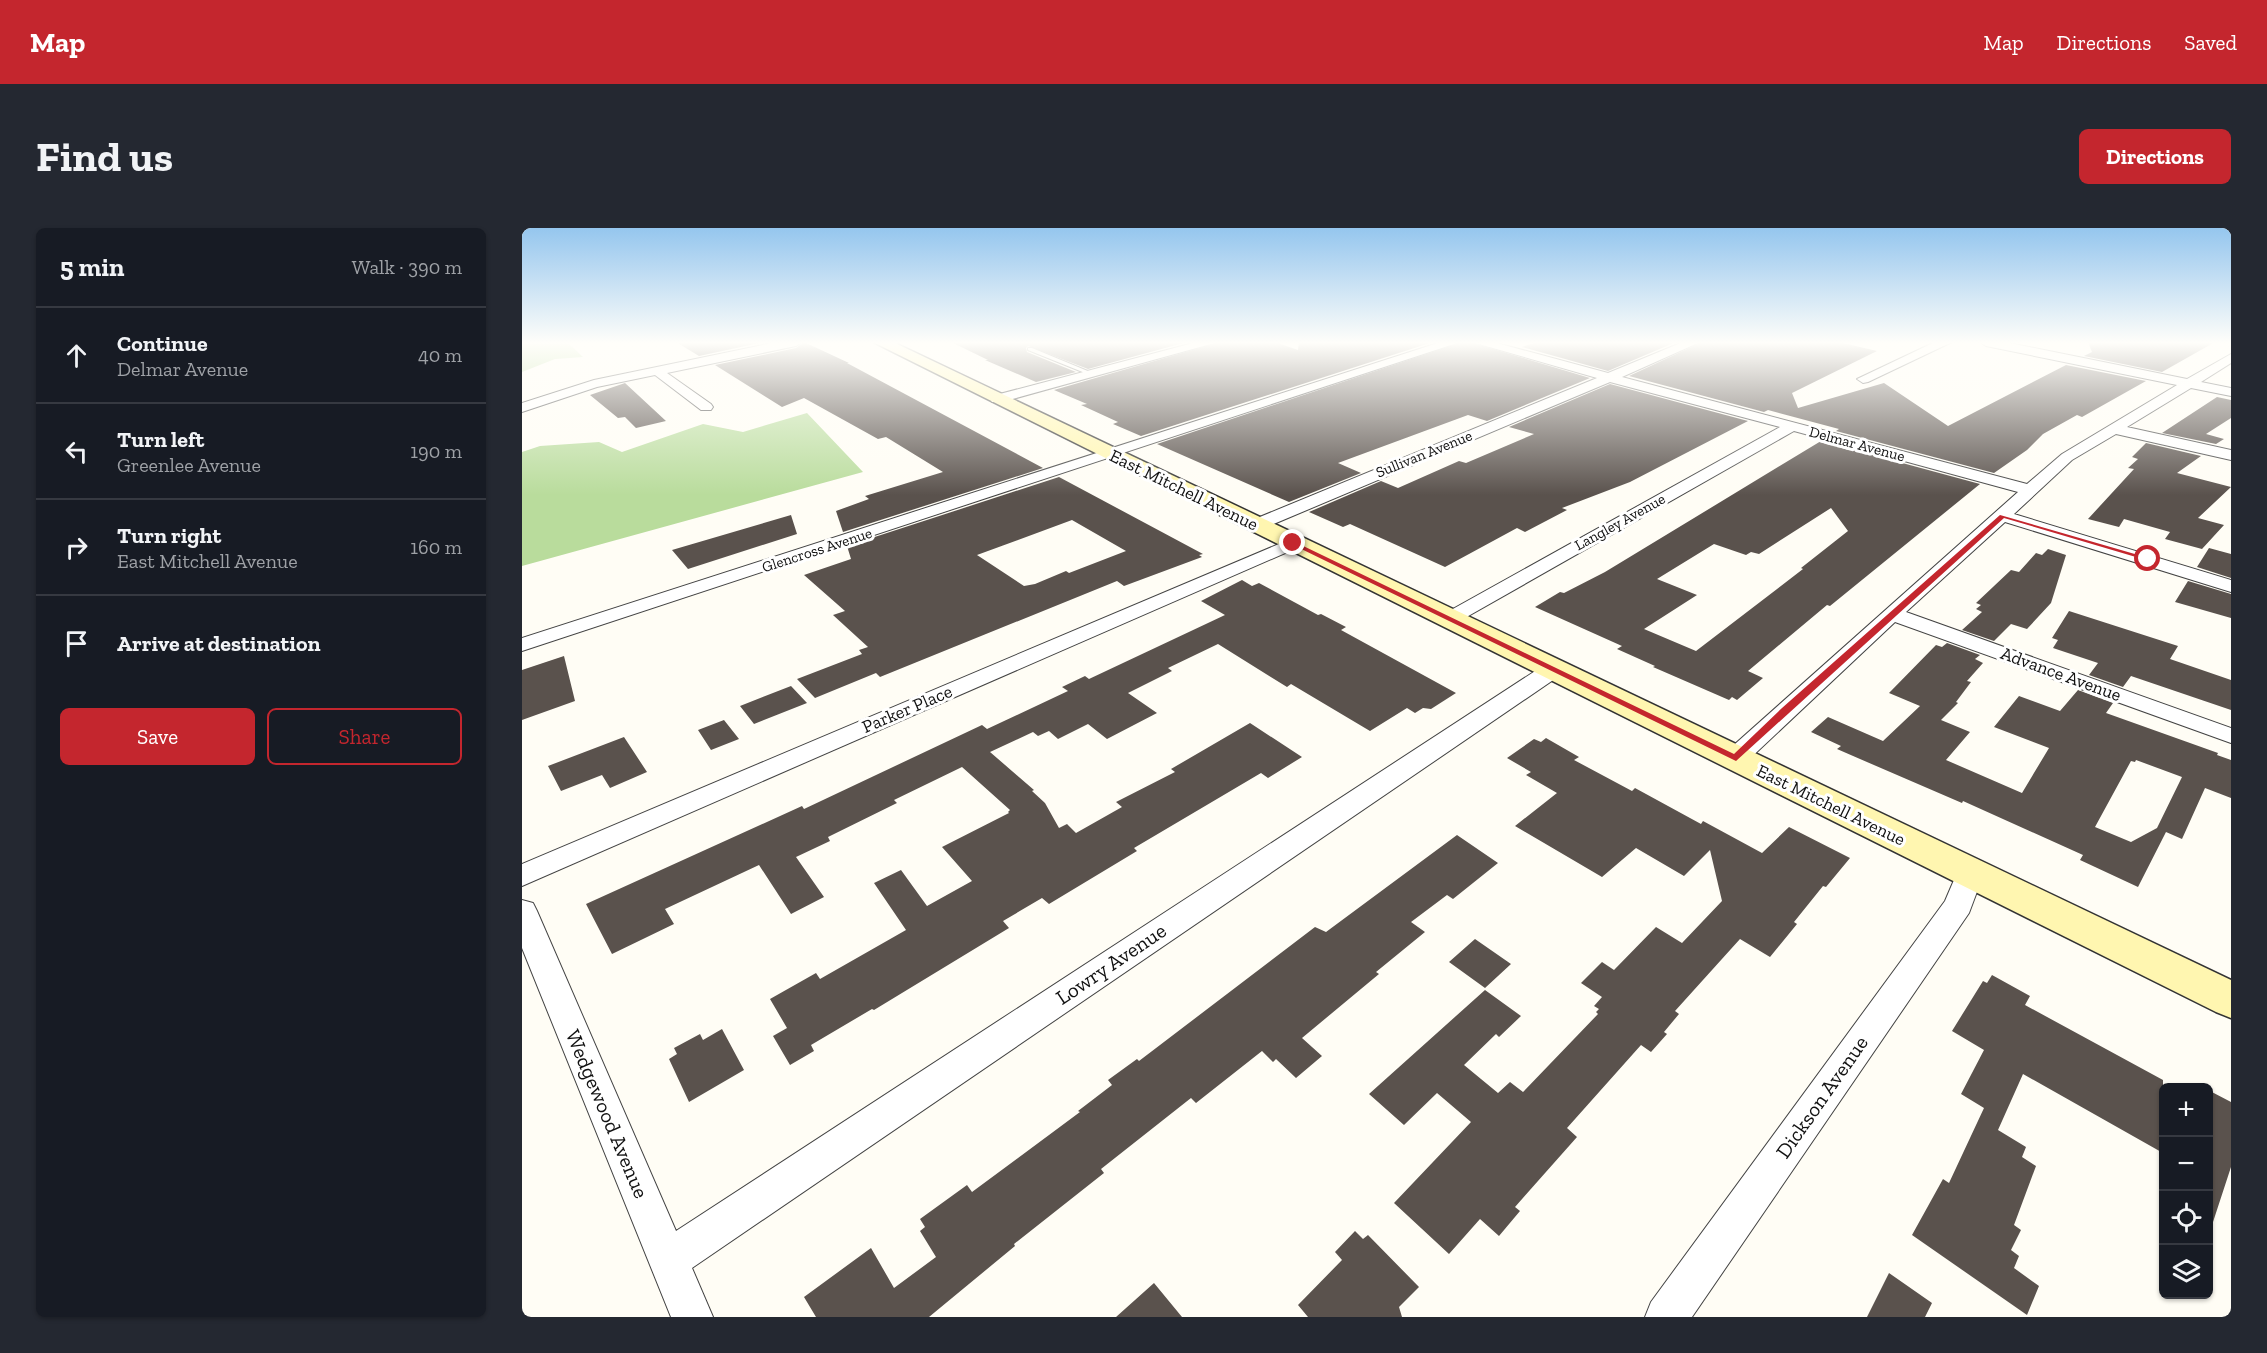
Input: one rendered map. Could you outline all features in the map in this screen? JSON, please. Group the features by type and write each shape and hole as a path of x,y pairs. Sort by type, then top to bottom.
{"street":[{"path":"522,408 565,393"},
{"path":"686,393 705,407"},
{"name":"East Mitchell Avenue","path":"984,393 2231,1000"},
{"path":"997,399 1020,393"},
{"name":"Glencross Avenue","path":"522,645 1300,393"},
{"name":"Sullivan Avenue","path":"1256,525 1574,393"},
{"name":"Delmar Avenue","path":"1665,393 2028,490"},
{"path":"1736,758 1891,614 2067,457 2173,393"},
{"name":"Langley Avenue","path":"1449,619 1791,427"},
{"path":"2115,429 2231,455"},
{"path":"2003,516 2231,586"},
{"name":"Parker Place","path":"522,876 1293,543"},
{"name":"Advance Avenue","path":"1891,614 2231,736"},
{"name":"Lowry Avenue","path":"668,1260 1554,669"},
{"name":"Dickson Avenue","path":"1666,1317 1958,905 1970,873"},
{"name":"Wedgewood Avenue","path":"522,911 692,1317"}],"green space":[{"path":"807,413 863,472 522,566 522,452 540,446 599,442 622,452 703,424 743,432"}],"building":[{"path":"596,393 636,393 666,421 636,428 625,417 618,418 590,395"},
{"path":"759,393 903,393 1043,468 843,532 836,511 869,499 865,496 943,472 886,437 878,439 804,398 782,407"},
{"path":"1061,393 1275,393 1141,436 1113,424 1118,422 1081,405 1087,404"},
{"path":"1310,393 1555,393 1487,421 1468,415 1338,463 1361,473 1289,502 1157,444"},
{"path":"1589,393 1643,393 1748,421 1630,482 1562,508 1567,510 1525,532 1517,528 1445,567 1350,524 1343,527 1309,512 1381,481 1398,488 1459,461 1466,463 1534,434 1509,427"},
{"path":"1692,393 1792,393 1798,408 1850,393 1899,393 1948,426 2012,393 2125,393 2082,417 2077,415 2043,434 2027,450 1994,473 1836,431 1839,429 1768,410 1764,412"},
{"path":"2217,397 2231,400 2231,418 2206,434 2224,439 2216,444 2162,433"},
{"path":"1821,441 1980,484 1830,606 1827,605 1748,671 1763,678 1737,700 1732,697 1729,700 1653,667 1655,666 1617,649 1622,646 1535,607 1560,592 1564,593 1605,572","holes":["1831,508 1848,531 1801,568 1803,569 1696,651 1644,629 1697,595 1657,579 1714,544 1746,555 1751,552 1759,554"]},
{"path":"2146,443 2201,456 2177,473 2231,487 2198,518 2224,525 2202,549 2165,539 2170,532 2124,519 2119,527 2088,519 2134,469 2128,468 2138,459 2132,457"},
{"path":"1059,477 1203,554 1199,555 1202,557 1124,586 1117,581 880,677 876,673 815,698 797,679 862,654 859,650 868,647 833,615 845,611 804,575 851,559 847,546","holes":["1072,520 1126,551 1069,573 1066,571 1035,584 1024,586 977,555"]},
{"path":"791,515 797,534 688,569 672,550"},
{"path":"2209,548 2231,554 2231,578 2197,567"},
{"path":"2048,549 2066,555 2051,603 2027,629 2011,624 1994,641 1962,630 1982,612 1976,609 1981,605 1976,603 2011,570 2019,572 2036,553 2042,555"},
{"path":"1242,580 1252,586 1259,583 1318,615 1321,614 1346,627 1341,630 1456,693 1431,709 1423,708 1415,713 1407,708 1370,731 1291,684 1287,687 1218,644 1168,668 1172,671 1128,693 1157,713 1107,739 1088,724 1058,739 1049,731 1038,736 1033,732 990,752 1034,790 1032,791 1045,803 1059,828 1067,824 1076,833 1122,807 1116,802 1175,772 1171,769 1250,723 1302,757 1268,778 1261,773 1134,848 1137,851 1049,904 1042,898 1003,921 1009,928 874,1010 872,1009 811,1045 814,1051 790,1065 773,1036 787,1028 770,999 816,973 820,979 906,930 874,883 901,870 927,906 972,881 942,847 1009,813 1010,810 962,767 894,800 897,803 828,837 830,841 796,857 824,897 791,914 759,865 665,909 674,924 612,954 586,904 802,806 804,809 982,725 987,729 1068,691 1062,687 1085,676 1089,679 1225,615 1201,601"},
{"path":"2188,581 2231,594 2231,618 2175,602"},
{"path":"2069,611 2178,646 2170,659 2231,680 2231,710 2131,676 2123,687 2089,675 2098,663 2053,648 2058,640 2052,638"},
{"path":"1947,643 1980,655 1975,659 1983,663 1967,681 1971,682 1956,702 1958,703 1941,720 1970,732 1946,760 2022,793 2049,748 1994,727 2019,696 2060,711 2078,690 2113,703 2106,713 2218,753 2217,755 2231,760 2231,798 2205,788 2182,839 2166,832 2138,887 2080,860 2083,855 1963,801 1962,803 1837,749 1841,746 1811,732 1828,717 1883,741 1920,706 1889,693 1936,645 1942,647","holes":["2136,760 2182,777 2157,828 2131,842 2095,827 2131,761"]},
{"path":"564,656 575,701 522,720 522,670"},
{"path":"791,686 807,703 754,724 740,706"},
{"path":"724,720 739,739 711,750 698,730"},
{"path":"624,737 647,772 610,788 602,775 561,791 548,766"},
{"path":"1546,738 1579,757 1574,760 1632,791 1635,788 1701,824 1703,821 1762,853 1789,827 1850,858 1826,887 1823,886 1794,922 1797,924 1770,957 1740,939 1675,1011 1679,1014 1664,1032 1667,1034 1651,1052 1641,1045 1567,1128 1577,1137 1515,1207 1520,1211 1499,1236 1480,1219 1449,1254 1394,1203 1471,1122 1437,1093 1404,1125 1369,1094 1485,990 1521,1016 1499,1037 1496,1034 1464,1065 1498,1093 1510,1082 1523,1092 1598,1014 1596,1012 1599,1009 1594,1006 1602,997 1581,983 1602,962 1614,970 1656,927 1682,943 1722,901 1710,850 1684,876 1636,848 1602,877 1515,826 1557,793 1526,775 1531,772 1507,758 1534,739 1541,742"},
{"path":"1457,835 1498,863 1453,899 1447,895 1411,922 1425,932 1302,1038 1322,1056 1296,1078 1276,1059 1273,1062 1262,1051 1196,1103 1191,1098 1101,1169 1104,1173 1014,1244 1015,1246 929,1317 816,1317 804,1297 871,1248 894,1288 936,1257 920,1231 925,1227 920,1219 967,1185 972,1192 1080,1112 1078,1111 1112,1085 1108,1080 1137,1059 1139,1061 1315,927 1326,932"},
{"path":"1475,939 1511,964 1485,988 1449,962"},
{"path":"1992,975 2030,996 2025,1005 2163,1080 2163,1083 2159,1083 2159,1151 2023,1074 1998,1130 2026,1147 2022,1157 2036,1166 2014,1225 2021,1230 2011,1250 2019,1256 2014,1268 2039,1286 2027,1315 1912,1235 1943,1179 1949,1183 1984,1108 1961,1094 1984,1050 1952,1031 1983,981 1987,983"},
{"path":"722,1029 744,1070 689,1102 669,1059 677,1054 674,1048 700,1034 703,1040"},
{"path":"2213,1093 2231,1102 2231,1167 2213,1222"},
{"path":"1355,1231 1363,1239 1368,1235 1419,1287 1399,1307 1402,1317 1308,1317 1298,1305 1342,1260 1335,1252"},
{"path":"1889,1273 1932,1303 1925,1317 1867,1317"},
{"path":"1154,1283 1182,1317 1116,1317"}],"route":[{"path":"1293,543 1736,758 1785,710 2003,516 2148,559"}]}
